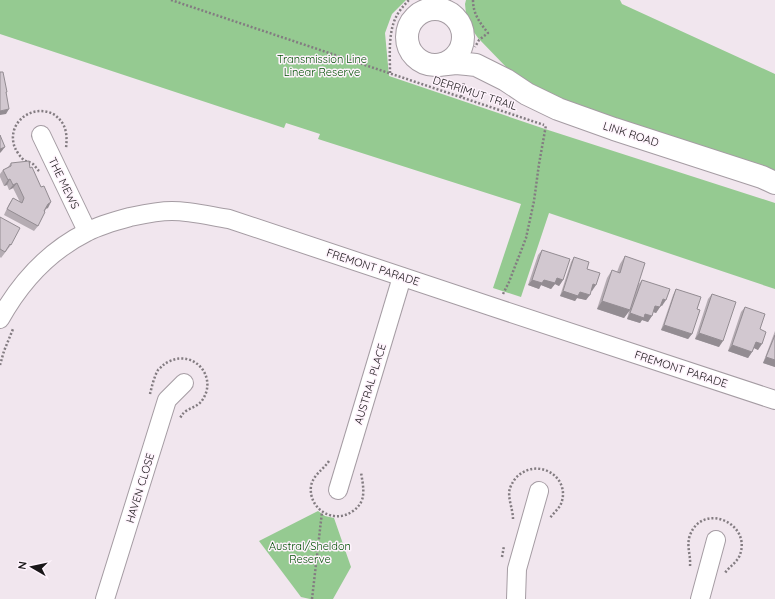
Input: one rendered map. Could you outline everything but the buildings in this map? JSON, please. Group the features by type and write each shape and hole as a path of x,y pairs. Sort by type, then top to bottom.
{"street":[{"path":"412,9 428,0"},
{"path":"412,9 407,32 409,48 414,57 418,60 428,65 438,65 448,63 456,56 463,43 463,33 458,13 458,0"},
{"path":"412,9 439,9 448,12 452,14 461,26"},
{"name":"LINK ROAD","path":"461,26 476,46 506,80"},
{"name":"LINK ROAD","path":"438,65 456,63 470,64 481,67 506,80 527,94 558,109 614,129 771,180"},
{"name":"THE MEWS","path":"41,135 87,231"},
{"name":"FREMONT PARADE","path":"7,322 8,305 21,287 46,259 87,231 115,221 149,213 173,211 196,213 229,219 775,400"},
{"name":"AUSTRAL PLACE","path":"338,490 402,277"},
{"name":"HAVEN CLOSE","path":"105,599 167,400 184,383"},
{"path":"516,599 517,569 539,491"},
{"path":"700,599 716,540"}],"path":[{"name":"DERRIMUT TRAIL","path":"171,0 546,125 534,201 526,238 509,282 496,308"},
{"path":"390,73 391,30 396,16 401,8 412,9"},
{"path":"0,365 4,351 7,322"},
{"path":"312,599 322,512"}],"green space":[{"name":"Transmission Line Linear Reserve","path":"0,0 406,0 392,14 385,33 389,76 545,129 775,203 775,289 549,213 521,297 493,288 521,204 318,139 320,134 286,123 284,128 0,34"},
{"path":"466,0 620,0 622,4 775,74 775,172 568,103 533,86 509,70 478,38 469,25 466,14"},
{"name":"Austral/Sheldon Reserve","path":"318,511 325,516 334,518 351,567 333,599 310,599 301,597 259,541"}]}
